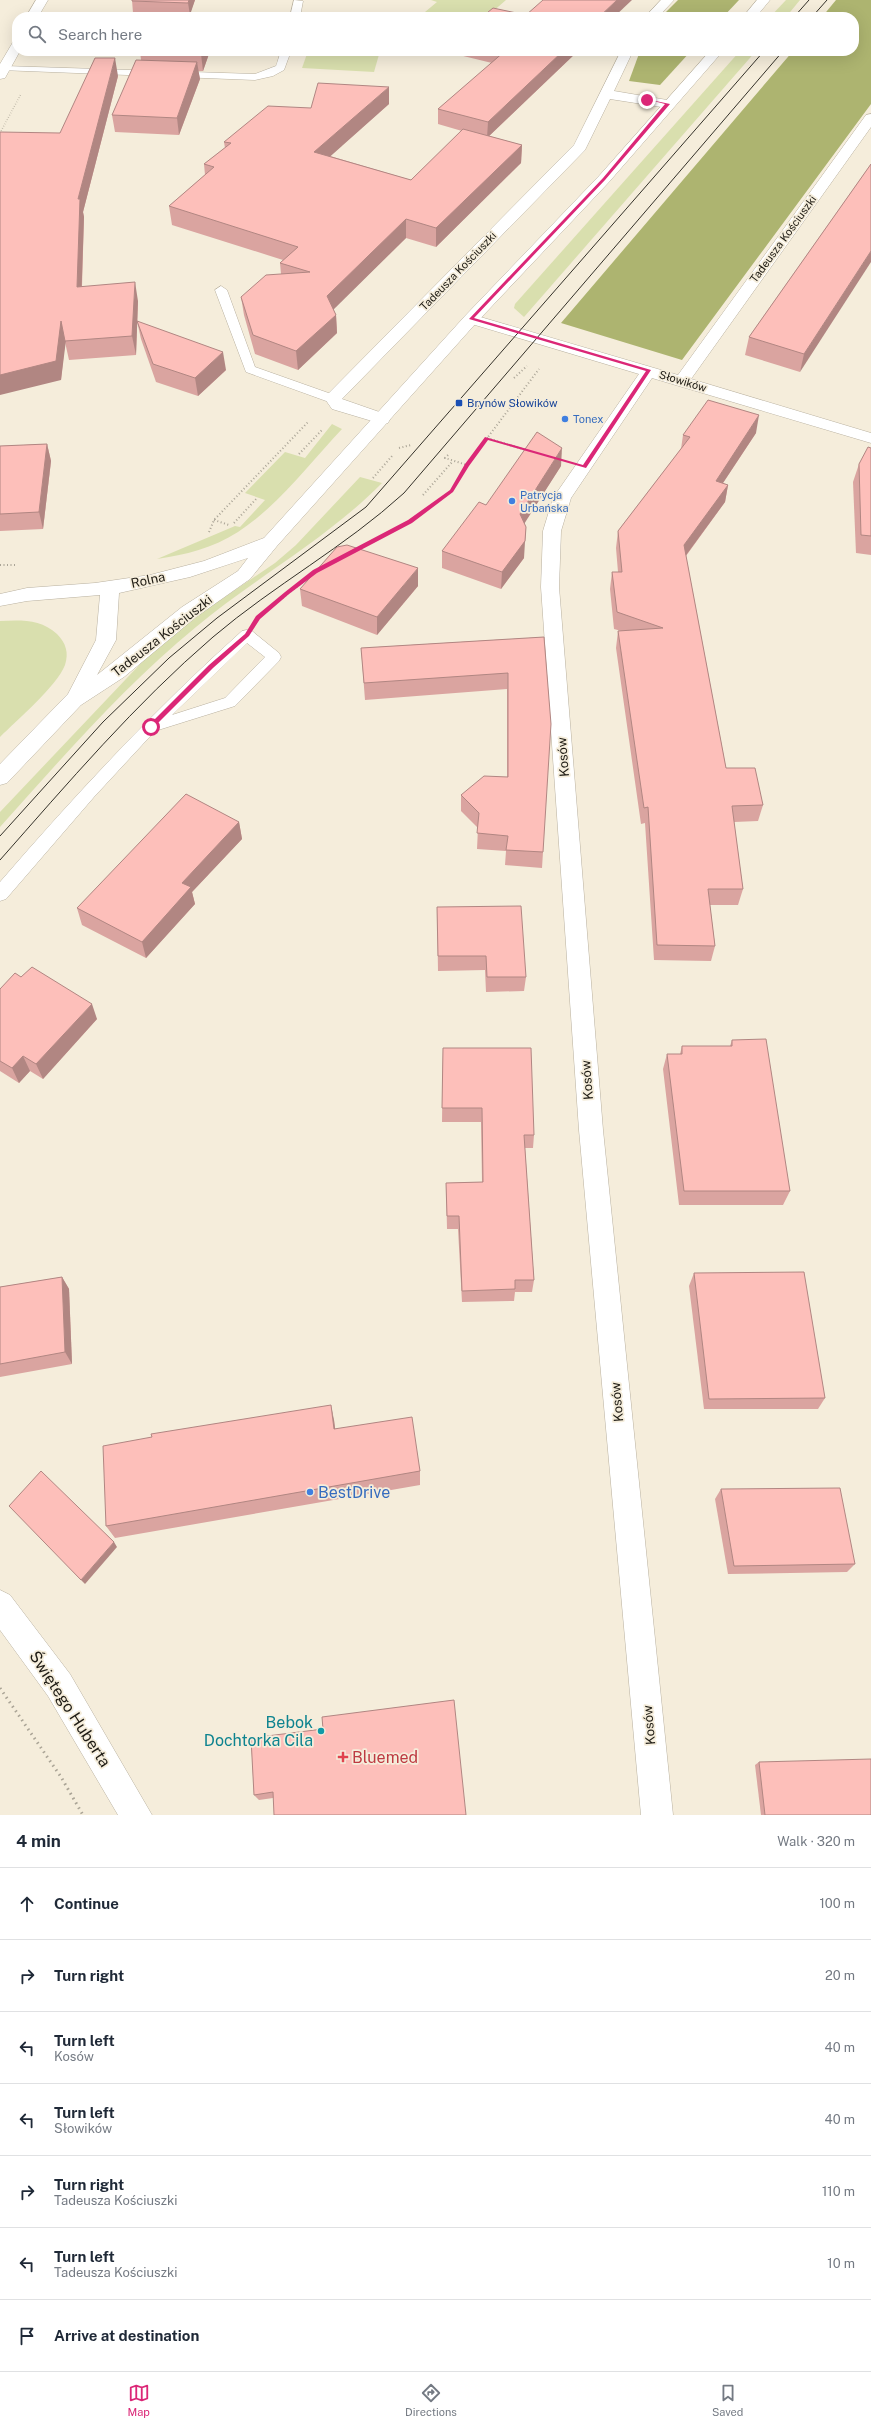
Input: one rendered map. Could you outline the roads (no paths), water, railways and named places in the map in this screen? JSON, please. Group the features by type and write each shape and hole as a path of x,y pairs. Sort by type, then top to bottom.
{"street":[{"path":"35,12 42,0"},
{"path":"656,12 668,0"},
{"path":"753,12 764,0"},
{"path":"2,72 12,54"},
{"name":"Tadeusza Kościuszki","path":"335,401 580,147 625,56"},
{"name":"Tadeusza Kościuszki","path":"0,777 74,700 117,672 189,612 244,575 271,542 471,319 604,179 668,104 712,56"},
{"path":"606,94 668,104"},
{"name":"Tadeusza Kościuszki","path":"682,381 871,118"},
{"name":"Słowików","path":"471,319 871,438"},
{"name":"Kosów","path":"649,371 562,498 552,531 550,587 591,1130 657,1815"},
{"path":"335,401 338,405 382,419"},
{"name":"Rolna","path":"0,591 21,594 110,588 192,570 236,557 271,542"},
{"path":"74,700 106,640 110,588"},
{"name":"Rolna","path":"0,600 21,594"},
{"name":"Świętego Huberta","path":"0,1605 59,1685 136,1815"}],"lane":[{"path":"295,12 298,2"},
{"path":"2,72 254,77 269,74 280,68 284,56"},
{"path":"221,290 250,369 335,401"},
{"path":"0,894 118,760 211,666 247,635 274,657 230,702 151,727"}],"tram line":[{"path":"798,12 809,0"},
{"path":"816,12 827,0"},
{"path":"0,836 103,722 169,658 217,618 366,507 760,56"},
{"path":"0,860 129,717 184,663 236,618 334,549 381,513 404,493 779,56"}],"place":[{"name":"Brynów Słowików","path":"459,403"},
{"name":"Tonex","path":"565,419"},
{"name":"Patrycja Urbańska","path":"512,501"},
{"name":"BestDrive","path":"310,1492"},
{"name":"Bebok Dochtorka Cila","path":"321,1731"},
{"name":"Bluemed","path":"343,1757"}]}
